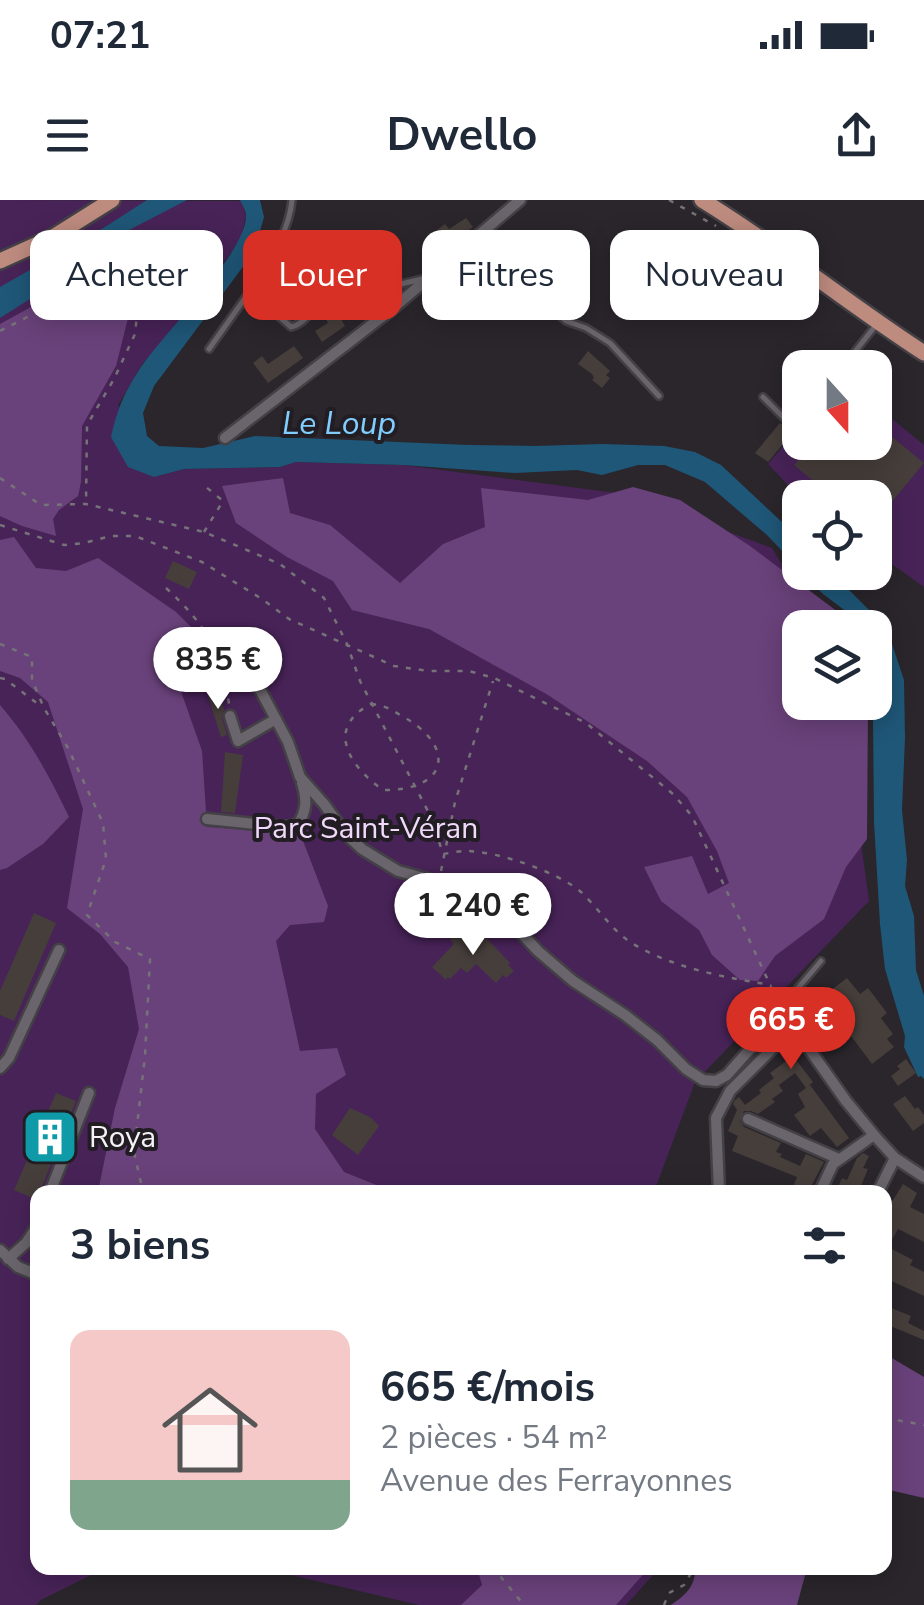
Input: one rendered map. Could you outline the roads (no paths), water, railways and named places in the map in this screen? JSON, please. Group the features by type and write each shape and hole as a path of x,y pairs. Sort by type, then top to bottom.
{"main road":[{"path":"0,261 53,236 112,200"},
{"path":"685,200 737,230"},
{"path":"702,200 750,230"},
{"path":"819,282 924,352"}],"street":[{"path":"486,230 520,200"},
{"path":"226,438 422,284"},
{"path":"208,819 285,828 298,825 305,814 306,797 288,742 254,678 252,662 256,648"},
{"path":"230,716 238,741 276,719"},
{"path":"300,777 345,834 362,849 398,870 466,886 489,900 572,981 625,1015 703,1080 716,1081 727,1076 783,1012 874,1135 896,1158 924,1177"},
{"path":"0,1068 9,1058 58,950"},
{"path":"719,1185 716,1118 730,1091 793,1028"},
{"path":"53,1185 89,1093"},
{"path":"748,1119 839,1159"},
{"path":"823,1185 832,1164 874,1135"},
{"path":"882,1185 896,1158"},
{"path":"30,1237 4,1254 30,1272"}],"lane":[{"path":"284,230 292,200"},
{"path":"209,350 243,301"},
{"path":"283,320 291,327 303,320"},
{"path":"565,320 610,344 659,396"},
{"path":"856,350 878,323"},
{"path":"762,396 782,416"},
{"path":"783,1012 787,1001 821,961"}],"water":[{"path":"147,200 187,200 129,230 100,230"},
{"name":"Le Loup","path":"240,200 260,200 264,217 260,230 243,230 246,214"},
{"name":"Le Loup","path":"243,230 243,267 223,294 223,265"},
{"path":"30,270 30,299 0,318 0,287"},
{"name":"Le Loup","path":"179,320 203,320 154,386 143,413 147,436 159,446 203,448 255,436 469,445 664,446 695,452 721,465 782,522 782,551 705,482 665,465 638,465 602,475 577,470 515,473 296,462 280,467 184,469 154,477 128,467 111,437 122,400 152,352"},
{"path":"819,590 849,590 869,610 844,610"},
{"path":"892,644 904,680 905,886 914,916 916,970 924,996 924,1079 918,1077 904,1047 905,1036 885,969 874,822 873,720 892,720"}],"place":[{"name":"Roya","path":"50,1137"}],"park label":[{"name":"Parc Saint-Véran","path":"366,828"}]}
